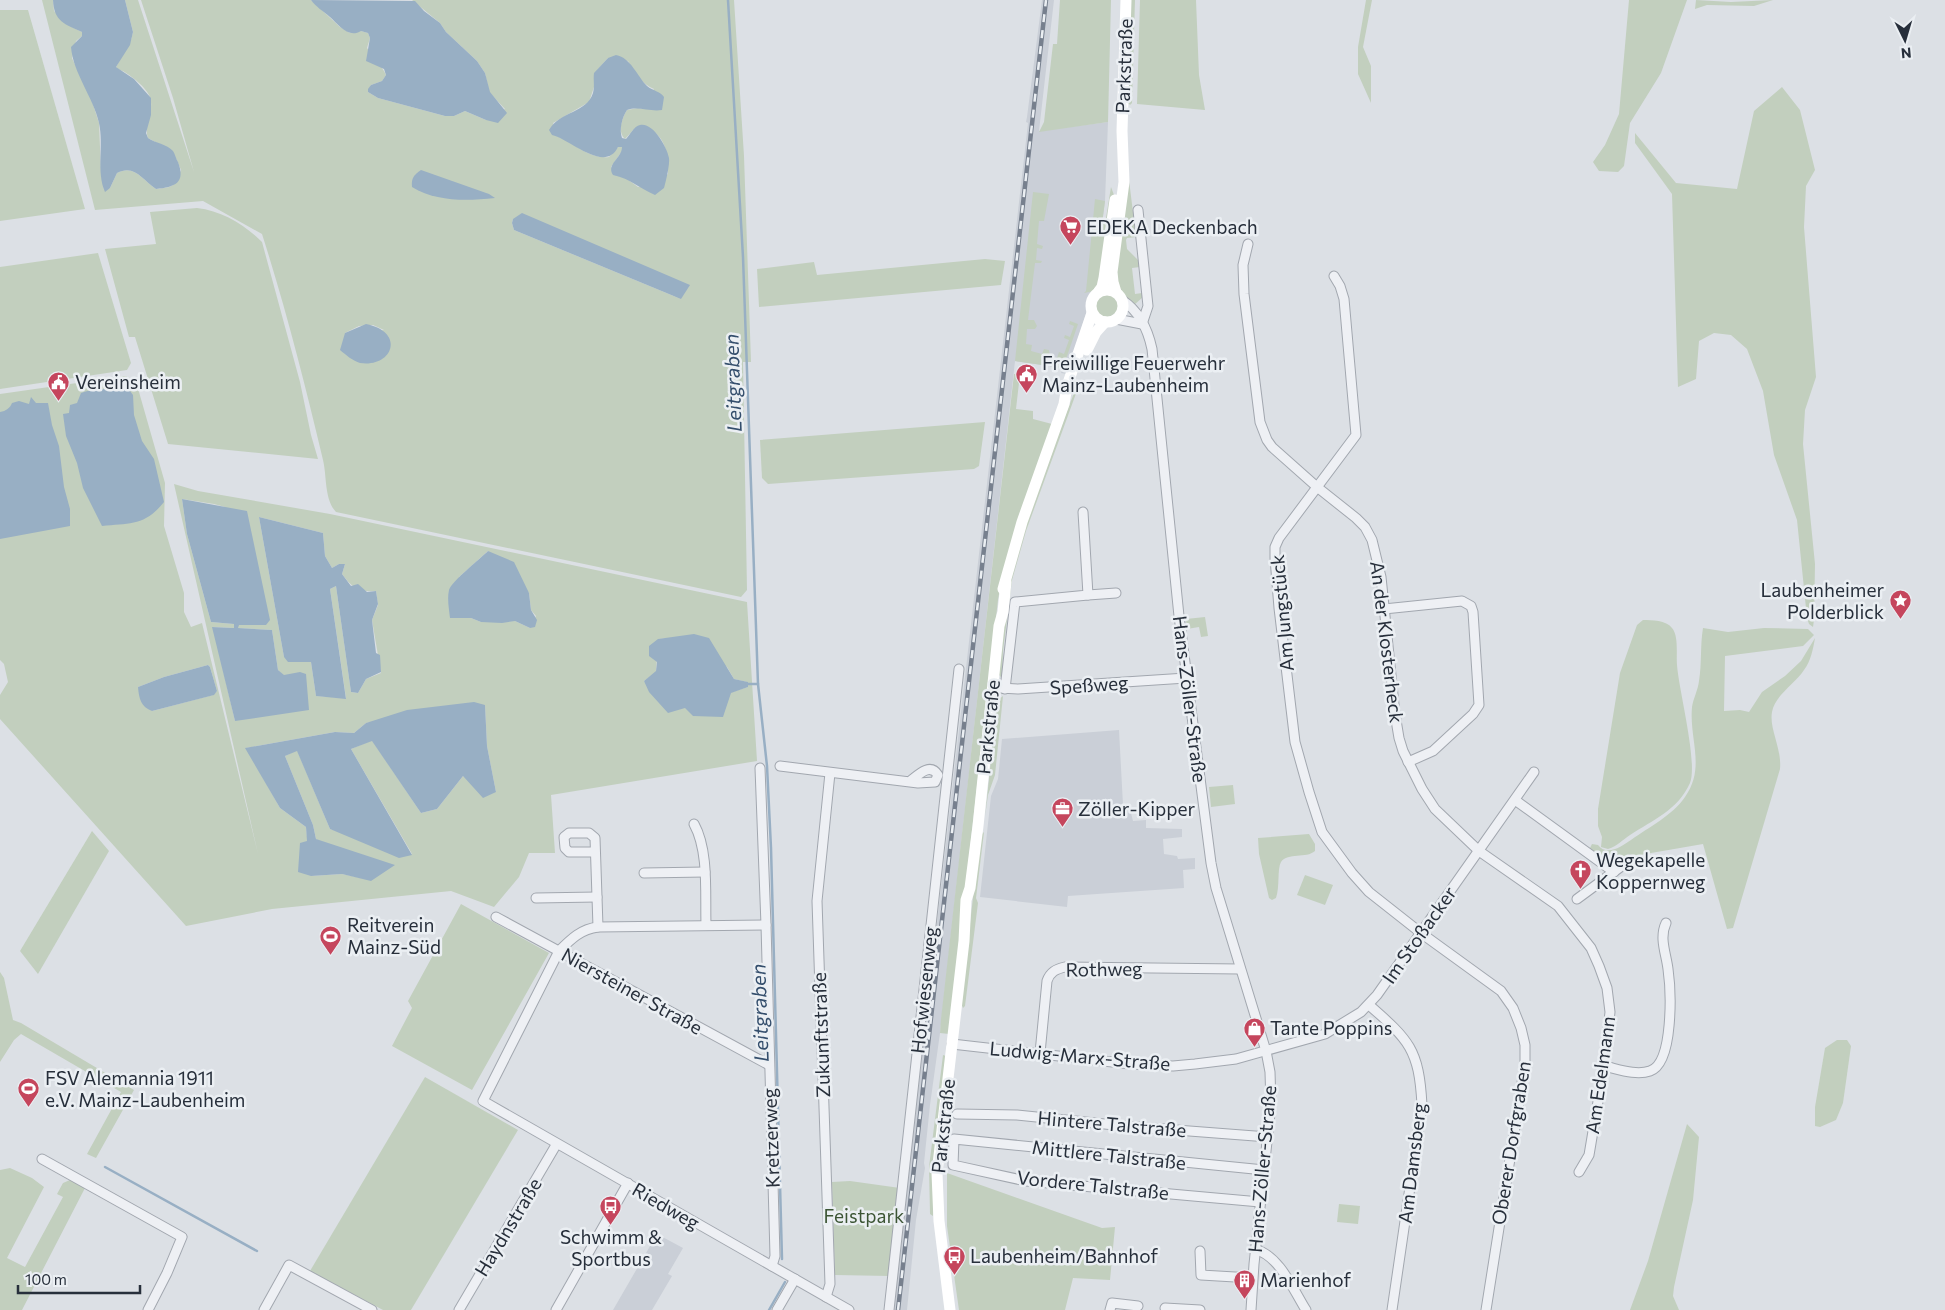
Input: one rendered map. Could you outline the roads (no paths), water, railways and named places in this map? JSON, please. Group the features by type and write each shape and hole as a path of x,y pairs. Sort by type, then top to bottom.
{"main road":[{"name":"Parkstraße","path":"1119,296 1112,282 1112,272 1124,182 1122,131 1126,0"},
{"name":"Parkstraße","path":"1099,291 1104,278 1122,131"},
{"path":"1108,289 1119,296 1123,308 1116,319 1105,322 1098,320 1092,312 1091,300 1099,291 1108,289"},
{"name":"Parkstraße","path":"1064,404 1067,386 1092,312"},
{"name":"Parkstraße","path":"950,1310 939,1221 938,1173 964,941 966,900 970,888 1000,626 1001,594 1022,522 1064,404 1073,388 1092,338 1105,322"}],"street":[{"path":"1116,319 1142,324 1148,306 1138,210"},
{"name":"An der Klosterheck","path":"1248,244 1243,265 1244,294 1262,430 1272,447 1317,487 1356,518 1365,527 1372,540 1379,566 1394,714 1403,751 1435,809 1479,851"},
{"name":"Am Jungstück","path":"1334,276 1340,286 1344,299 1357,429 1353,441 1279,538 1275,547 1274,558 1295,742 1308,792 1322,832 1352,873 1370,892 1421,933"},
{"name":"Hans-Zöller-Straße","path":"1119,296 1134,309 1148,334 1152,349 1186,678 1211,863 1216,888 1266,1051 1270,1090 1268,1137 1252,1278 1251,1310"},
{"path":"1083,512 1088,595"},
{"path":"1005,689 1015,602 1116,593"},
{"path":"1384,609 1462,601 1471,606 1473,612 1479,706 1473,714 1433,751 1408,762"},
{"name":"Hofwiesenweg","path":"888,1310 959,669"},
{"name":"Speßweg","path":"992,688 1005,689 1186,678"},
{"path":"780,766 931,784 937,779 947,780"},
{"name":"Kretzerweg","path":"760,768 775,1256 772,1266"},
{"path":"909,782 924,770 930,768 937,772 937,779"},
{"name":"Im Stoßacker","path":"1266,1051 1325,1034 1368,1005 1534,772"},
{"name":"Zukunftstraße","path":"826,1297 830,1284 817,901 830,773"},
{"path":"1515,800 1614,872"},
{"path":"694,824 700,841 704,872 706,924"},
{"name":"Am Edelmann","path":"1479,851 1552,900 1591,948 1607,988 1610,1012 1604,1066 1589,1155 1579,1172"},
{"path":"595,852 598,927"},
{"path":"1577,899 1630,860"},
{"path":"644,873 704,872"},
{"path":"536,898 596,897"},
{"name":"Niersteiner Straße","path":"496,917 639,996 769,1064"},
{"path":"1604,1066 1636,1072 1649,1072 1657,1067 1664,1054 1668,1036 1669,982 1663,944 1666,923"},
{"path":"559,951 576,934 589,928 706,924 766,925"},
{"name":"Oberer Dorfgraben","path":"1421,933 1501,991 1514,1008 1525,1045 1525,1064 1486,1310"},
{"name":"Riedweg","path":"559,951 483,1101 556,1145 628,1183 849,1310"},
{"name":"Rothweg","path":"1040,1053 1048,981 1051,973 1058,969 1065,967 1240,970"},
{"name":"Am Damsberg","path":"1368,1005 1405,1038 1416,1060 1421,1083 1422,1104 1392,1310"},
{"name":"Ludwig-Marx-Straße","path":"952,1044 1130,1064 1173,1066 1236,1059 1266,1051"},
{"name":"Hintere Talstraße","path":"957,1114 1017,1114 1124,1126 1268,1137"},
{"name":"Mittlere Talstraße","path":"954,1139 1264,1170"},
{"name":"Vordere Talstraße","path":"954,1139 953,1165 1026,1181 1260,1202"},
{"name":"Haydnstraße","path":"459,1310 556,1145"},
{"path":"42,1159 182,1236 169,1269 148,1310"},
{"path":"556,1310 628,1183"},
{"path":"1256,1250 1267,1253 1275,1261 1306,1310"},
{"name":"Hans-Zöller-Straße","path":"1200,1251 1201,1275 1252,1278"},
{"path":"264,1310 289,1265 372,1310"},
{"path":"777,1310 795,1279"},
{"path":"1110,1310 1112,1303 1138,1306"},
{"path":"1165,1308 1200,1310"}],"water":[{"path":"53,0 125,0 133,32 130,45 116,67 134,79 151,98 151,115 146,133 148,138 168,147 174,152 181,175 177,183 169,187 156,189 138,174 129,170 117,173 110,188 105,192 100,167 101,141 99,123 75,66 71,47 82,36 82,32 58,18"},
{"path":"311,0 415,1 424,11 440,23 446,32 477,61 485,73 490,92 507,113 498,123 465,111 454,116 445,116 378,98 368,92 368,89 371,85 382,81 386,75 384,69 366,61 370,38 368,33 361,31 356,33 348,32"},
{"path":"616,55 630,63 647,86 661,93 664,97 662,110 627,110 621,127 622,138 626,139 640,125 650,127 659,136 668,153 669,161 664,188 655,195 630,181 613,175 611,168 622,147 618,147 612,154 605,157 596,156 552,135 549,130 560,119 585,105 590,100 594,90 594,73 608,58"},
{"path":"421,170 489,194 495,198 452,199 422,192 412,187 414,177"},
{"path":"522,213 690,285 681,299 514,230 513,219"},
{"path":"366,324 379,328 387,334 390,348 387,355 380,360 371,363 360,363 340,350 345,333"},
{"path":"119,386 127,387 133,395 134,415 142,441 154,459 164,502 150,515 136,522 102,526 83,488 77,463 66,436 63,414 69,413 70,405 77,403 81,393"},
{"path":"31,397 36,403 48,403 52,425 59,446 64,487 70,509 70,526 0,539 0,412 8,409 12,403 19,401 29,404"},
{"path":"182,499 247,511 270,620 266,625 239,625 238,628 272,630 278,670 284,675 300,672 306,674 309,710 235,721 212,627 234,628 234,624 211,622 187,534"},
{"path":"259,517 323,533 325,556 332,568 339,564 345,564 342,574 351,586 358,584 367,592 376,591 378,604 372,620 376,653 380,655 381,672 366,679 358,693 351,692 336,586 330,589 346,699 316,696 311,662 288,662 284,657"},
{"path":"488,551 514,562 529,593 531,610 537,620 535,627 530,628 515,621 502,623 481,622 471,618 450,618 448,597 451,586"},
{"path":"694,634 709,638 734,679 748,682 748,687 731,693 723,717 693,716 685,708 668,713 649,692 644,681 656,671 657,662 649,656 649,646 658,639"},
{"path":"208,665 217,691 214,695 152,711 141,702 138,687 164,677"},
{"path":"474,702 485,705 487,746 496,792 483,798 463,776 437,809 421,813 372,741 351,749 412,855 399,858 330,829 297,751 285,756 313,825 316,839 395,865 371,881 342,874 311,876 298,872 300,843 307,841 306,827 280,808 245,748 335,732 354,733 366,723 407,710"}],"waterway":[{"name":"Leitgraben","path":"728,0 743,257 758,684 767,766 771,848 782,1259"},
{"path":"747,684 758,684"},
{"path":"105,1167 257,1251"},
{"name":"Leitgraben","path":"769,1310 785,1282"}],"railway":[{"path":"898,1310 1046,0"}],"place":[{"name":"EDEKA Deckenbach","path":"1070,246"},
{"name":"Freiwillige Feuerwehr Mainz-Laubenheim","path":"1026,393"},
{"name":"Vereinsheim","path":"59,401"},
{"name":"Laubenheimer Polderblick","path":"1900,620"},
{"name":"Zöller-Kipper","path":"1062,828"},
{"name":"Wegekapelle Koppernweg","path":"1580,890"},
{"name":"Reitverein Mainz-Süd","path":"331,955"},
{"name":"Tante Poppins","path":"1254,1047"},
{"name":"FSV Alemannia 1911 e.V. Mainz-Laubenheim","path":"29,1108"},
{"name":"Schwimm & Sportbus","path":"611,1225"},
{"name":"Laubenheim/Bahnhof","path":"954,1275"},
{"name":"Marienhof","path":"1244,1299"}],"park label":[{"name":"Feistpark","path":"864,1216"}]}
